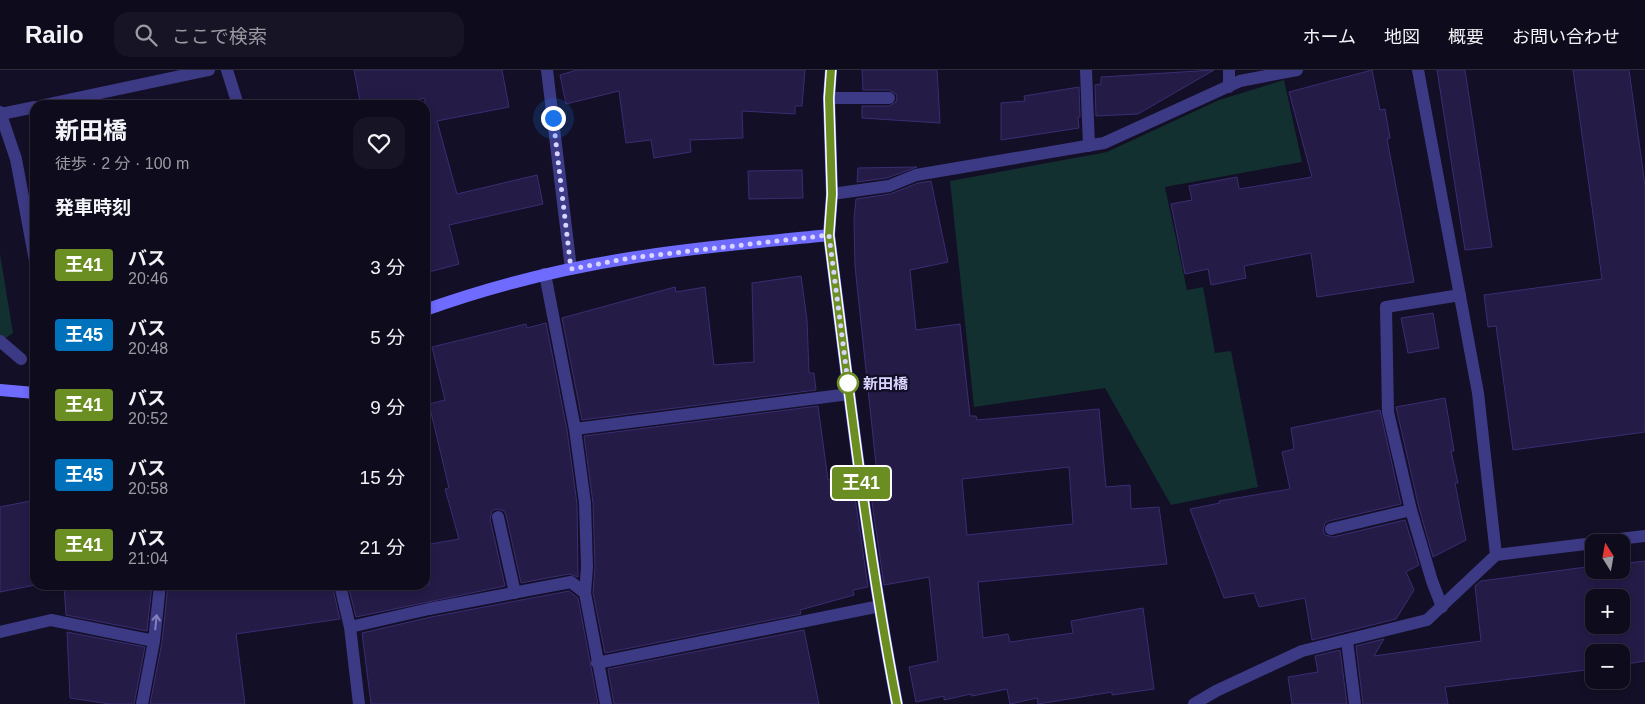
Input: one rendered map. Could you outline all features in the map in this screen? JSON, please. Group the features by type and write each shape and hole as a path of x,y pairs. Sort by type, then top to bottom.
{"street":[{"path":"68,100 209,70"},
{"path":"226,70 236,100"},
{"path":"547,70 571,269"},
{"path":"831,70 829,98 832,194 829,235 849,394 880,606 897,704"},
{"path":"1086,70 1089,146"},
{"path":"1229,70 1229,87"},
{"path":"832,194 889,186 916,175 1104,143 1240,81 1297,70"},
{"path":"1418,70 1478,393 1496,555"},
{"path":"829,98 889,98"},
{"path":"30,108 1,113 16,159 30,234"},
{"path":"430,308 545,274 630,258 829,235"},
{"path":"545,274 574,429 585,503 587,567 585,593 606,704"},
{"path":"1442,607 1432,581 1411,510 1388,412 1386,307 1460,295"},
{"path":"0,341 21,359"},
{"path":"0,390 30,393"},
{"path":"574,429 849,394"},
{"path":"1331,529 1411,510"},
{"path":"498,517 515,592"},
{"path":"1630,538 1645,536"},
{"path":"1194,704 1216,691 1302,651 1427,620 1496,555 1585,544"},
{"path":"350,627 429,609 571,582 585,593"},
{"path":"142,704 154,641 159,590"},
{"path":"341,590 350,627 359,704"},
{"path":"597,663 880,606"},
{"path":"0,632 51,620 154,641"},
{"path":"1347,641 1355,704"}],"green space":[{"path":"1284,80 1302,162 1165,187 1187,290 1203,287 1215,353 1231,351 1258,487 1171,505 1105,388 974,407 950,181 1107,152 1219,100"},
{"path":"0,254 13,333 0,342"}],"building":[{"path":"354,70 502,70 509,107 437,121 457,194 537,175 543,204 449,225 459,264 430,272 430,100 425,100 425,98 415,100 360,100"},
{"path":"577,70 805,70 802,106 795,106 795,114 742,111 743,138 690,140 691,152 654,158 651,140 626,143 619,91 566,104 560,75"},
{"path":"862,70 937,70 940,123 862,118 862,106 889,106 896,102 897,98 896,94 889,90 863,90"},
{"path":"1214,70 1138,114 1096,116 1095,85 1101,84 1101,77"},
{"path":"1372,70 1380,110 1385,109 1390,138 1387,139 1414,282 1317,297 1311,253 1244,266 1246,278 1211,285 1208,269 1185,274 1171,204 1192,200 1189,186 1237,177 1239,189 1312,177 1289,92"},
{"path":"1437,70 1465,70 1492,247 1465,250"},
{"path":"1573,70 1629,70 1645,185 1645,432 1513,450 1496,326 1488,327 1484,295 1602,279"},
{"path":"1079,87 1079,128 1001,140 1001,103 1025,101 1024,96"},
{"path":"917,167 887,178 857,182 858,168"},
{"path":"802,170 803,198 749,199 748,171"},
{"path":"931,181 948,262 910,270 916,330 960,324 970,416 976,416 977,420 1099,409 1106,487 1130,485 1131,509 1159,507 1167,564 978,582 983,638 1008,634 1010,642 1073,633 1071,621 1143,608 1154,689 1112,695 1112,692 1038,704 1037,698 1010,704 1007,689 944,700 944,696 916,702 909,667 938,661 929,577 884,585 868,475 877,474 855,266 854,219 856,199 890,194 918,183","holes":["1069,467 1073,524 967,535 962,479"]},
{"path":"801,276 807,320 809,373 814,373 816,390 582,420 562,318 675,287 676,292 705,287 714,365 754,362 752,283"},
{"path":"1433,313 1439,348 1408,353 1401,318"},
{"path":"546,323 567,430 577,504 578,577 569,574 521,583 506,515 504,511 497,509 492,511 490,519 505,586 356,617 349,590 430,590 430,544 459,539 445,489 449,488 430,408 430,404 445,400 432,347 526,324 527,328"},
{"path":"1445,398 1454,451 1451,451 1458,483 1455,483 1466,540 1433,557 1419,508 1396,407"},
{"path":"818,406 828,480 852,477 868,587 853,590 854,595 800,610 801,614 605,653 593,593 595,567 593,503 584,436"},
{"path":"1380,410 1401,504 1329,521 1325,523 1323,530 1325,535 1333,537 1405,520 1419,565 1406,572 1414,590 1396,619 1312,640 1305,598 1259,607 1254,593 1224,598 1190,509 1220,503 1219,501 1290,489 1282,452 1294,449 1291,428"},
{"path":"30,501 30,586 0,592 0,507"},
{"path":"1645,561 1645,661 1630,664 1630,644 1585,644 1585,670 1445,687 1448,704 1363,704 1356,646 1384,639 1374,656 1481,641 1475,586 1481,581 1585,567 1585,579 1630,579 1630,563"},
{"path":"64,590 151,590 147,631 66,615"},
{"path":"167,590 333,590 340,619 236,634 245,704 150,704 162,642"},
{"path":"569,591 578,598 598,704 371,704 362,633 431,617"},
{"path":"804,630 819,704 614,704 608,669"},
{"path":"67,632 145,647 134,704 110,704 70,698"},
{"path":"1340,650 1347,704 1292,704 1288,677 1318,672 1315,656"}],"bus line":[{"name":"王41","path":"831,70 829,98 832,194 829,235 864,504 897,704"}],"place":[{"name":"新田橋","path":"848,383"}],"route":[{"path":"553,118 571,269 688,250 829,235 848,383"}]}
